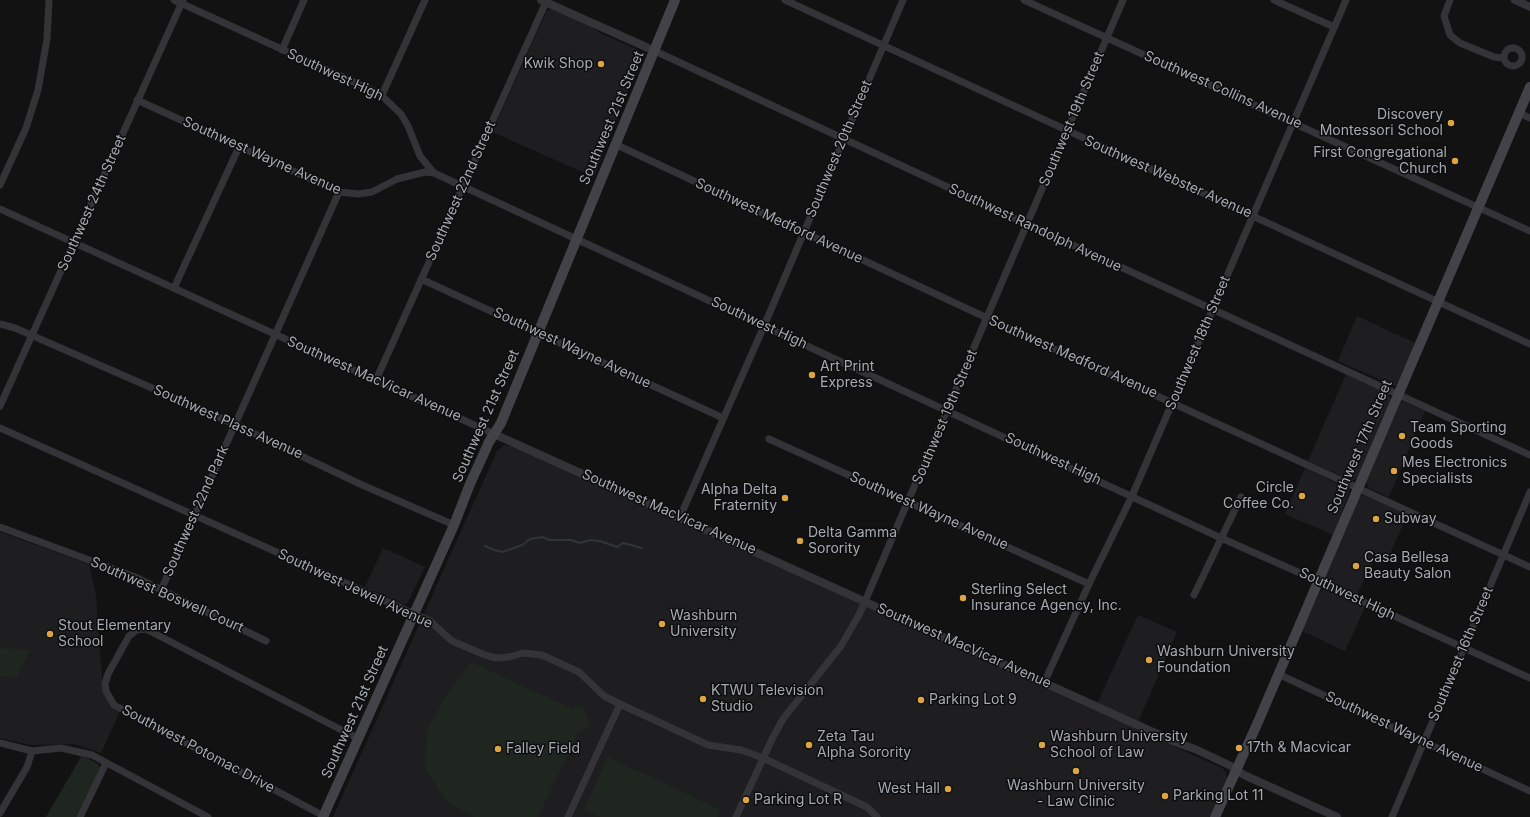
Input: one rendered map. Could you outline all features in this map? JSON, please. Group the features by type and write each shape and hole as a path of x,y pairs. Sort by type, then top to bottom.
{"main road":[{"name":"Southwest 21st Street","path":"324,817 454,525 470,484 515,390 656,50 675,0"},
{"name":"Southwest 17th Street","path":"1215,817 1530,87"}],"street":[{"path":"0,185 26,128 38,90 47,39 49,0"},
{"path":"282,50 304,0"},
{"path":"382,95 425,0"},
{"name":"Southwest Webster Avenue","path":"785,0 1530,344"},
{"name":"Southwest 20th Street","path":"680,517 764,326 903,0"},
{"name":"Southwest Collins Avenue","path":"1024,0 1530,231"},
{"name":"Southwest 19th Street","path":"736,817 783,719 841,646 850,633 865,602 1123,0"},
{"path":"1274,0 1334,27"},
{"name":"Southwest 18th Street","path":"1044,683 1089,584 1132,496 1346,0"},
{"path":"1450,0 1444,16 1450,34 1460,43 1494,57 1503,58"},
{"path":"1515,0 1530,7"},
{"name":"Southwest High","path":"180,1 282,50 382,95 392,104 405,120 420,156 434,173 948,410 1221,538 1530,678"},
{"name":"Southwest 24th Street","path":"0,406 74,243 180,1"},
{"name":"Southwest Randolph Avenue","path":"544,1 656,50 1027,224 1530,455"},
{"name":"Southwest 22nd Street","path":"376,380 544,1"},
{"name":"Southwest Wayne Avenue","path":"137,100 339,192 358,194 372,192 397,179 425,172 434,173"},
{"path":"1519,113 1530,118"},
{"name":"Southwest Medford Avenue","path":"616,145 987,318 1530,567"},
{"path":"174,288 239,147"},
{"name":"Southwest 22nd Park","path":"161,590 339,192"},
{"name":"Southwest MacVicar Avenue","path":"0,209 1337,817"},
{"name":"Southwest Wayne Avenue","path":"421,279 723,418"},
{"name":"Southwest Plass Avenue","path":"0,324 15,328 234,424 360,484 454,525"},
{"name":"Southwest Jewell Avenue","path":"0,428 430,621 452,641 490,657 509,657 523,653 542,655 579,672 604,696 620,704 708,745 741,750 763,758 867,807 877,817"},
{"name":"Southwest Wayne Avenue","path":"769,439 1089,584"},
{"name":"Southwest 16th Street","path":"1392,817 1530,492"},
{"path":"1194,595 1241,497"},
{"name":"Southwest Boswell Court","path":"0,527 111,567 266,641"},
{"name":"Southwest Potomac Drive","path":"324,817 114,705 106,691 105,684 108,674 129,636 137,630 146,629 359,739"},
{"name":"Southwest Wayne Avenue","path":"1278,674 1530,791"},
{"path":"568,817 620,704"},
{"path":"0,743 32,750 61,748 92,755 203,816"},
{"path":"0,813 27,768 32,750"},
{"path":"80,817 106,763"}],"shaded area":[{"path":"553,8 587,24 600,33 638,50 642,55 594,177 492,132 547,11"},
{"path":"1357,316 1415,343 1397,385 1395,386 1338,361"},
{"path":"1346,374 1388,393 1391,399 1358,478 1352,481 1308,461"},
{"path":"1401,402 1425,411 1389,497 1369,488 1366,481"},
{"name":"Washburn University","path":"504,445 514,447 1094,710 1138,615 1177,632 1135,729 1222,768 1226,772 1227,779 1209,817 333,817 497,451"},
{"path":"1305,468 1350,490 1333,535 1285,514"},
{"path":"1365,494 1408,514 1387,560 1376,555 1357,595 1330,582 1326,576 1359,497"},
{"name":"Stout Elementary School","path":"0,532 89,564 96,596 103,691 112,706 120,711 101,753 74,744 31,745 0,738"},
{"path":"383,548 425,567 407,604 402,604 365,587"},
{"path":"1325,588 1365,607 1345,651 1302,631 1320,592"},
{"path":"0,648 30,650 17,677 0,676"},
{"name":"Falley Field","path":"471,662 572,709 582,705 590,726 579,731 538,817 474,817 446,801 425,767 428,729 443,701"},
{"path":"82,755 98,764 100,768 76,817 46,817"},
{"path":"608,757 721,810 717,817 601,817 584,809"}],"waterway":[{"path":"485,546 503,552 522,545 530,539 542,537 550,540 571,540 580,543 590,540 600,541 617,547 623,543 642,548"}],"place":[{"name":"Kwik Shop","path":"601,64"},
{"name":"Discovery Montessori School","path":"1451,123"},
{"name":"First Congregational Church","path":"1455,161"},
{"name":"Art Print Express","path":"812,375"},
{"name":"Team Sporting Goods","path":"1402,436"},
{"name":"Mes Electronics Specialists","path":"1394,471"},
{"name":"Circle Coffee Co.","path":"1302,496"},
{"name":"Alpha Delta Fraternity","path":"785,498"},
{"name":"Subway","path":"1376,519"},
{"name":"Delta Gamma Sorority","path":"800,541"},
{"name":"Casa Bellesa Beauty Salon","path":"1356,566"},
{"name":"Sterling Select Insurance Agency, Inc.","path":"963,598"},
{"name":"Washburn University","path":"662,624"},
{"name":"Stout Elementary School","path":"50,634"},
{"name":"Washburn University Foundation","path":"1149,660"},
{"name":"KTWU Television Studio","path":"703,699"},
{"name":"Parking Lot 9","path":"921,700"},
{"name":"Zeta Tau Alpha Sorority","path":"809,745"},
{"name":"Washburn University School of Law","path":"1042,745"},
{"name":"17th & Macvicar","path":"1239,748"},
{"name":"Falley Field","path":"498,749"},
{"name":"Washburn University - Law Clinic","path":"1076,771"},
{"name":"West Hall","path":"948,789"},
{"name":"Parking Lot 11","path":"1165,796"},
{"name":"Parking Lot R","path":"746,800"}]}
